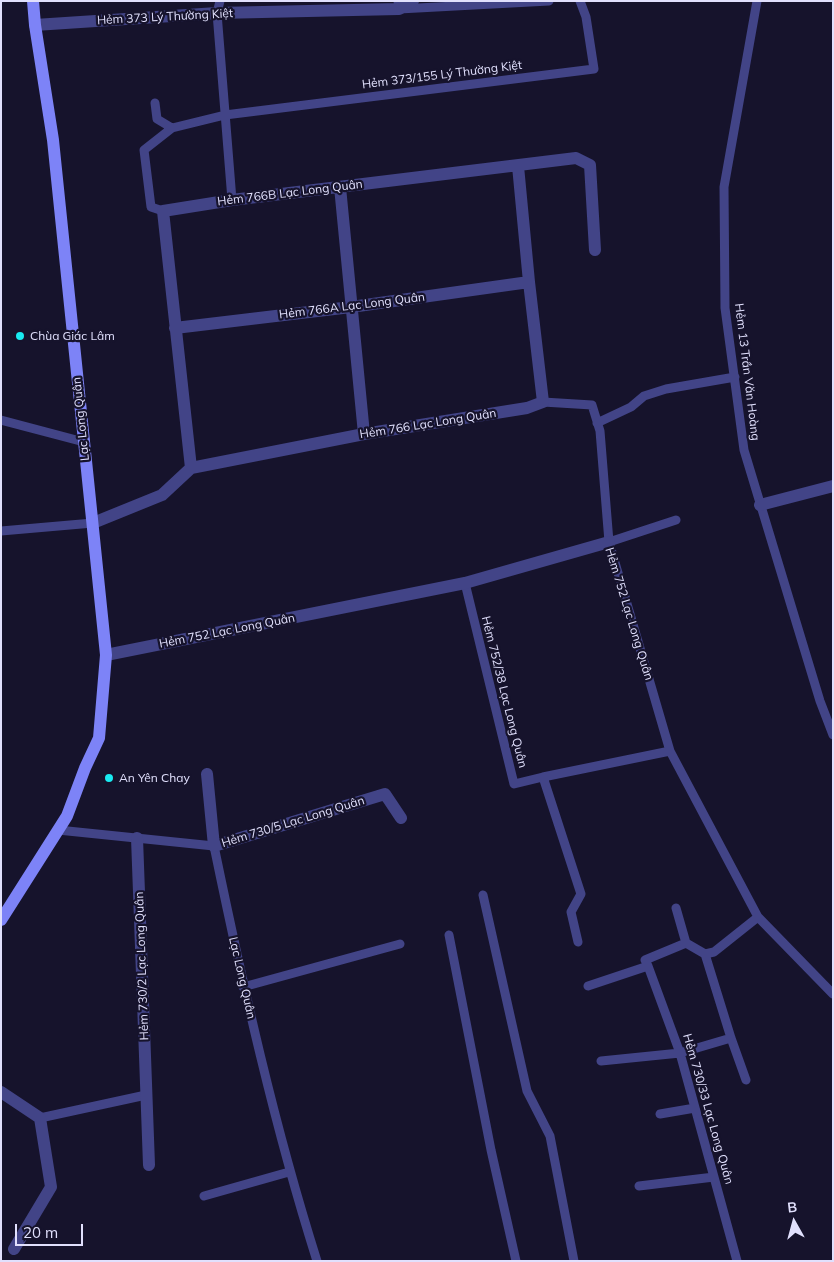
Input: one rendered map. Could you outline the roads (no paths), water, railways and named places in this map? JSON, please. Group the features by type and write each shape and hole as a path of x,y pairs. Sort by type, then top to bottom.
{"main road":[{"name":"Lạc Long Quân","path":"2,914 67,816 99,738 106,655 53,140 35,25 34,1"}],"street":[{"name":"Hẻm 373 Lý Thường Kiệt","path":"35,25 219,7 398,5 414,1"},
{"name":"Hẻm 766B Lạc Long Quân","path":"163,211 232,200 576,158 590,165 595,250"},
{"path":"518,166 543,402"},
{"path":"340,187 364,434"},
{"path":"93,523 162,496 192,468 163,211"},
{"name":"Hẻm 766A Lạc Long Quân","path":"175,328 351,308 529,282"},
{"name":"Hẻm 766 Lạc Long Quân","path":"192,468 364,434 527,408 543,402"},
{"path":"760,505 833,486"},
{"name":"Hẻm 752 Lạc Long Quân","path":"106,655 465,584 609,542"},
{"name":"Hẻm 730/5 Lạc Long Quân","path":"207,774 214,846 385,794 401,818"},
{"name":"Hẻm 730/2 Lạc Long Quân","path":"137,838 149,1165"},
{"path":"1,1092 40,1118 52,1187 14,1249"}],"lane":[{"path":"398,5 550,1"},
{"name":"Hẻm 373/155 Lý Thường Kiệt","path":"225,115 594,69 586,17 580,1"},
{"name":"Hẻm 13 Trần Văn Hoàng","path":"756,1 724,187 726,308 744,450 820,701 833,735"},
{"path":"219,7 232,200"},
{"path":"156,102 158,119 172,128"},
{"path":"163,211 151,207 144,150 172,128 225,115"},
{"path":"597,423 631,406 644,396 666,389 735,377"},
{"path":"543,402 592,405 600,431 609,542 676,520"},
{"path":"1,420 84,442"},
{"path":"1,531 93,523"},
{"name":"Hẻm 752 Lạc Long Quân","path":"609,542 670,751 758,917 833,994"},
{"name":"Hẻm 752/38 Lạc Long Quân","path":"465,584 514,784 543,777 581,894 571,912 578,942"},
{"path":"543,777 670,751"},
{"path":"58,830 214,846"},
{"name":"Lạc Long Quân","path":"214,846 243,987 289,1172 317,1261"},
{"path":"483,895 527,1091 550,1136 574,1261"},
{"path":"676,908 686,942 704,954 746,1080"},
{"path":"704,954 714,952 758,917"},
{"path":"449,935 516,1261"},
{"path":"588,986 648,966 645,960 686,942"},
{"path":"243,987 400,944"},
{"name":"Hẻm 730/33 Lạc Long Quân","path":"648,966 680,1053 737,1261"},
{"path":"601,1061 680,1053 731,1038"},
{"path":"40,1118 146,1095"},
{"path":"660,1114 696,1108"},
{"path":"204,1196 289,1172"},
{"path":"639,1186 714,1177"}],"place":[{"name":"Chùa Giác Lâm","path":"20,336"},
{"name":"An Yên Chay","path":"109,778"}]}
